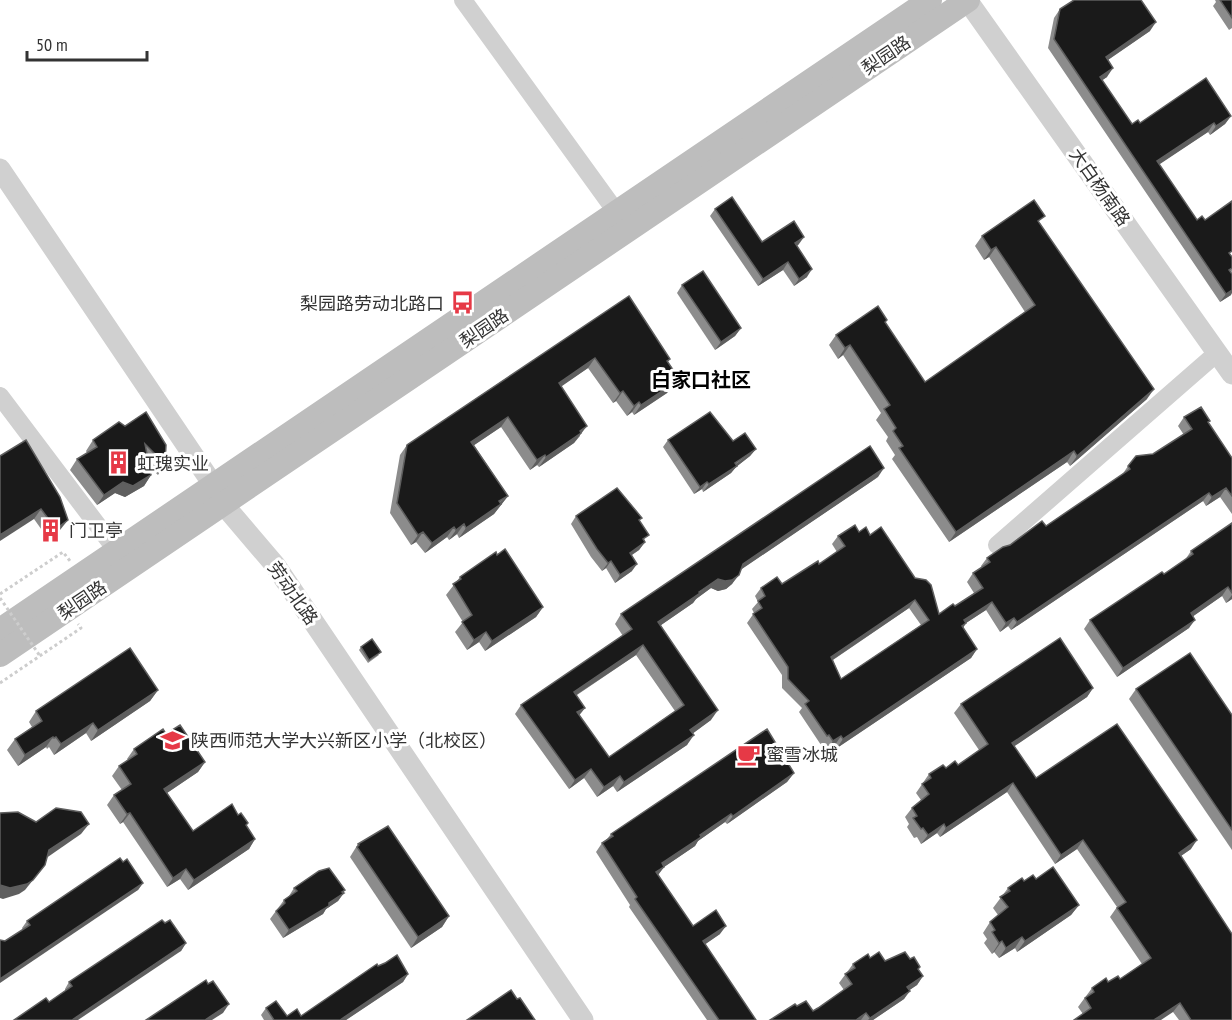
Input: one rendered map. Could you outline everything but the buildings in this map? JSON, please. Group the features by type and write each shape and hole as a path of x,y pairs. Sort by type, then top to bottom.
{"main road":[{"name":"梨园路","path":"0,655 219,495 616,213 930,0"},
{"name":"梨园路","path":"0,630 117,551 219,495 968,0"}],"street":[{"path":"463,0 616,213"},
{"name":"大白杨南路","path":"968,0 1232,374"},
{"name":"劳动北路","path":"0,169 219,495 275,565 583,1020"},
{"path":"997,545 1217,353"},
{"path":"0,396 117,551"}],"path":[{"path":"40,656 0,596 63,552"},
{"path":"0,683 81,628"}],"place":[{"name":"梨园路劳动北路口","path":"462,303"},
{"name":"虹瑰实业","path":"119,463"},
{"name":"门卫亭","path":"51,530"},
{"name":"陕西师范大学大兴新区小学（北校区）","path":"173,740"},
{"name":"蜜雪冰城","path":"748,754"}],"district":[{"name":"白家口社区","path":"701,380"}]}
